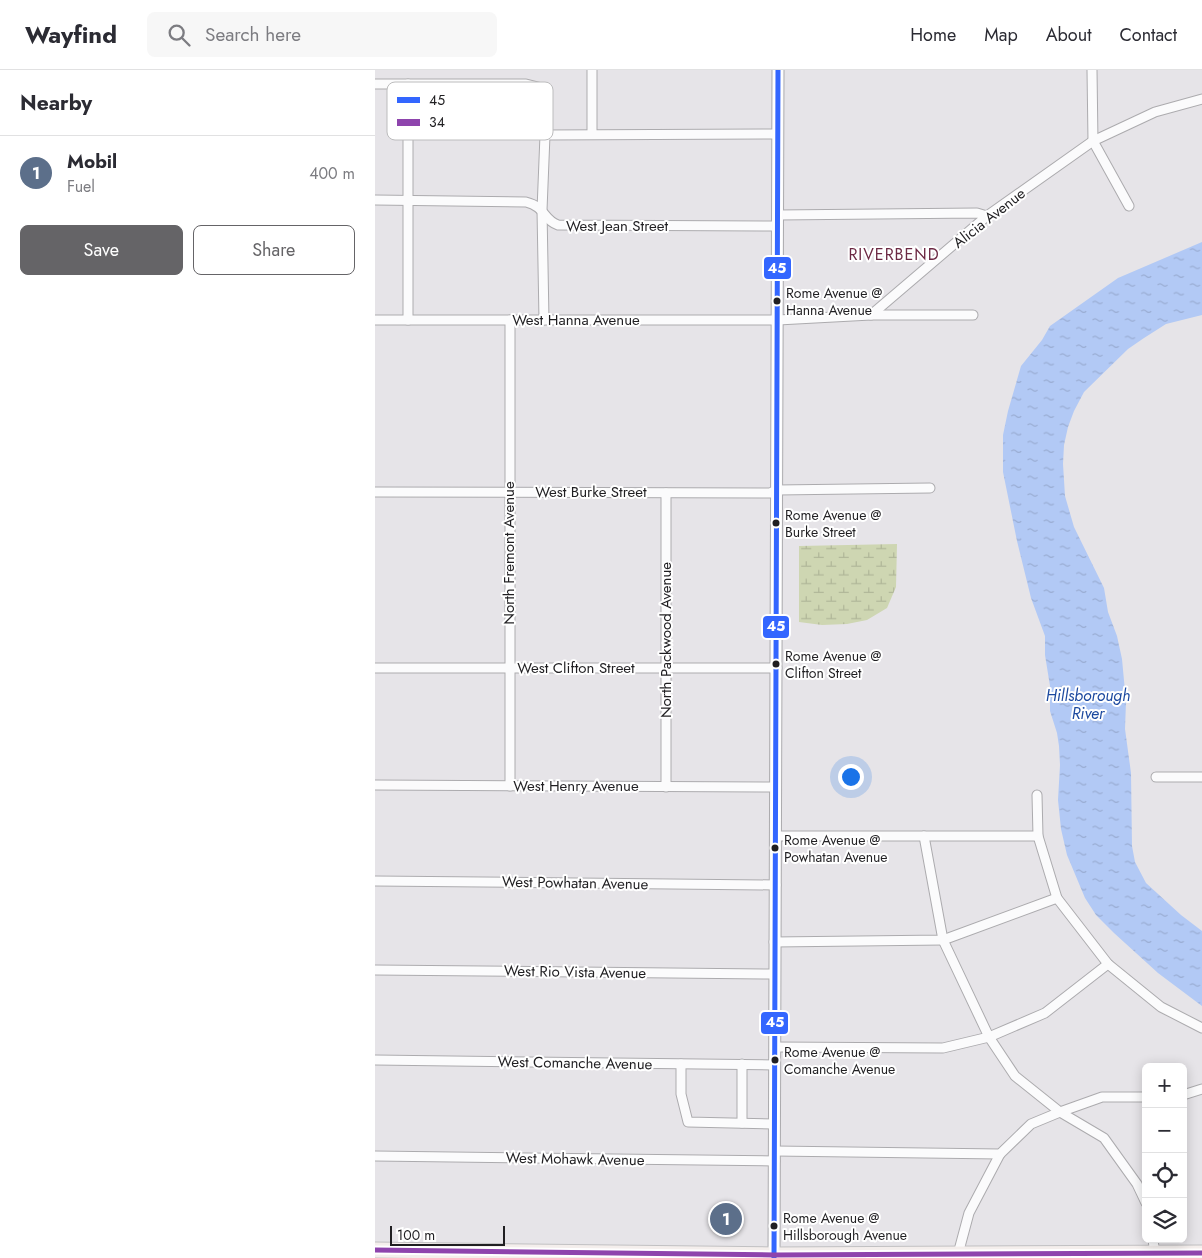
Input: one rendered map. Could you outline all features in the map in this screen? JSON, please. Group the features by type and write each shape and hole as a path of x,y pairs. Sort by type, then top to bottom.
{"main road":[{"path":"379,1252 582,1255 1047,1256 1154,1250 1202,1252"}],"street":[{"path":"592,70 592,134"},
{"path":"774,1256 778,70"},
{"path":"1092,70 1093,141 1129,206"},
{"name":"Alicia Avenue","path":"871,316 987,216 1093,141 1155,112 1202,99"},
{"path":"553,134 778,134"},
{"path":"408,140 408,320"},
{"path":"545,140 542,210 545,320"},
{"name":"West Jean Street","path":"375,200 526,202 542,210 550,223 558,225 778,220 977,212 987,216"},
{"path":"778,320 871,316 973,316"},
{"name":"West Hanna Avenue","path":"375,320 778,320"},
{"name":"North Fremont Avenue","path":"510,320 510,786"},
{"name":"West Burke Street","path":"375,492 771,493 777,490 931,488"},
{"name":"North Packwood Avenue","path":"666,492 666,787"},
{"name":"West Clifton Street","path":"375,668 777,668"},
{"path":"1156,776 1202,777"},
{"name":"West Henry Avenue","path":"375,785 776,787"},
{"path":"1037,795 1039,836 1057,898 1108,964 1161,1007 1202,1028"},
{"path":"776,836 1039,836"},
{"path":"924,836 943,940 989,1037 1015,1076 1060,1112 1104,1138 1137,1184 1144,1198"},
{"name":"West Powhatan Avenue","path":"375,881 776,885"},
{"path":"774,942 943,940 1057,898"},
{"path":"775,1047 943,1048 989,1037 1045,1013 1108,964"},
{"name":"West Rio Vista Avenue","path":"375,970 774,974"},
{"name":"West Comanche Avenue","path":"375,1060 775,1065"},
{"path":"681,1064 681,1094 688,1122 775,1124"},
{"path":"742,1064 742,1123"},
{"path":"1187,1094 1202,1089"},
{"path":"955,1256 969,1213 1000,1154 1031,1124 1102,1097 1142,1097"},
{"name":"West Mohawk Avenue","path":"375,1156 1000,1154"}],"green space":[{"path":"897,544 896,587 887,608 867,620 847,624 822,625 799,622 799,546"}],"water":[{"name":"Hillsborough River","path":"1202,242 1202,315 1166,324 1144,338 1128,349 1084,392 1068,427 1064,445 1063,464 1065,496 1074,527 1104,588 1108,612 1117,636 1122,659 1126,702 1125,729 1131,773 1132,846 1135,862 1146,883 1181,915 1202,931 1202,1006 1158,973 1096,915 1085,898 1067,855 1061,829 1058,800 1059,746 1050,711 1050,686 1045,655 1045,636 1031,598 1017,541 1003,472 1003,435 1021,366 1042,340 1050,326 1118,278"}],"transit line":[{"name":"45","path":"774,1258 778,70"},
{"name":"34","path":"375,1250 774,1255 1202,1253"}],"place":[{"name":"Rome Avenue @ Hanna Avenue","path":"777,301"},
{"name":"Rome Avenue @ Burke Street","path":"776,523"},
{"name":"Rome Avenue @ Clifton Street","path":"776,664"},
{"name":"Rome Avenue @ Powhatan Avenue","path":"775,848"},
{"name":"Rome Avenue @ Comanche Avenue","path":"775,1060"},
{"name":"Mobil","path":"726,1219"},
{"name":"Rome Avenue @ Hillsborough Avenue","path":"774,1226"}],"district":[{"name":"RIVERBEND","path":"894,254"}]}
